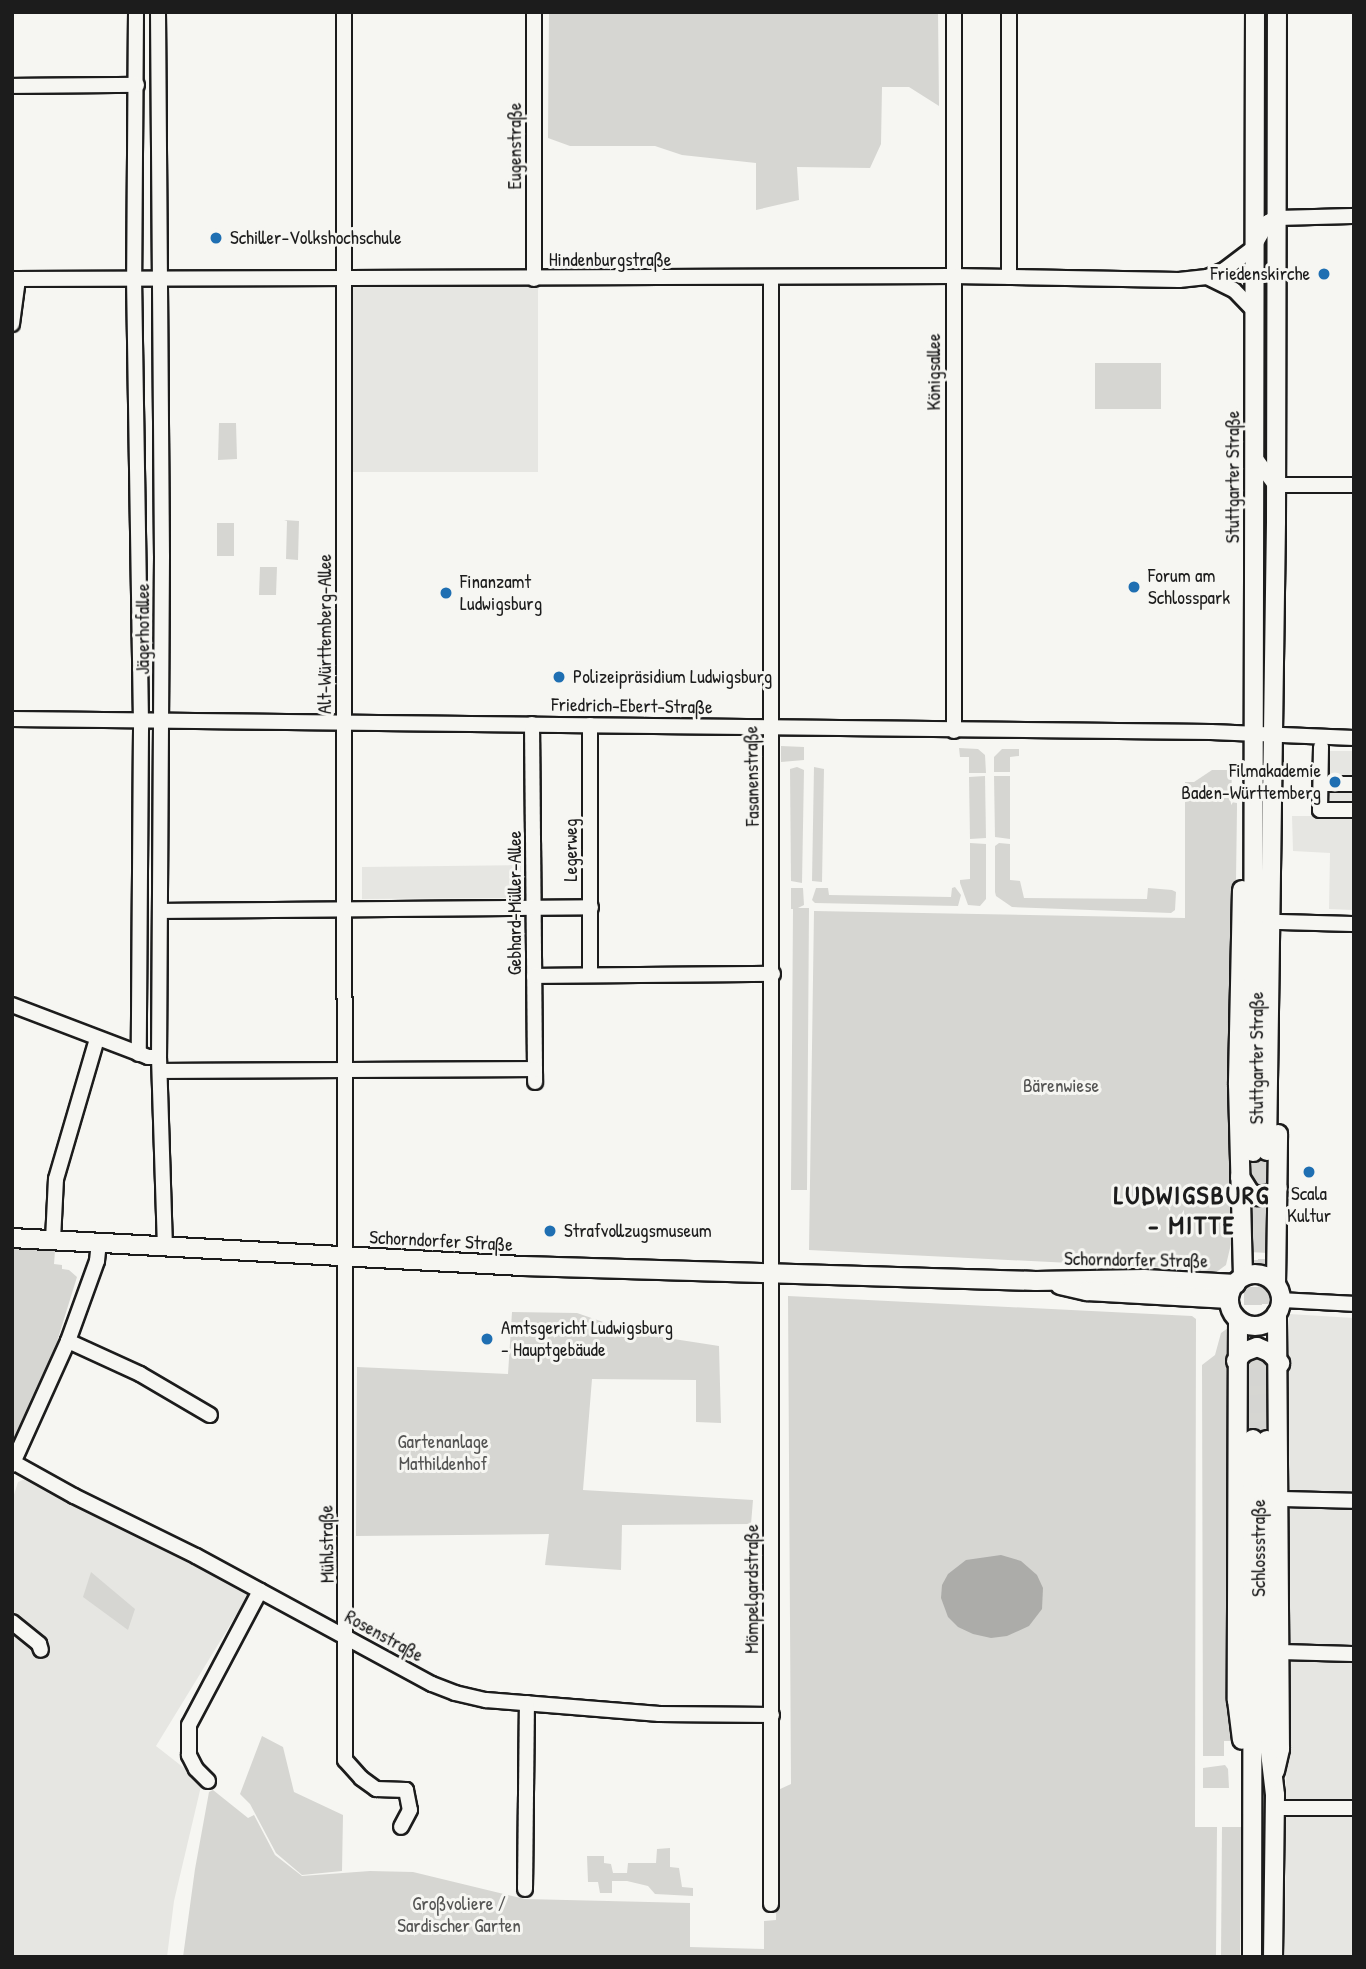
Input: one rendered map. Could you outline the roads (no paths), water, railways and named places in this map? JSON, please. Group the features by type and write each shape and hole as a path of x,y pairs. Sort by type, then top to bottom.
{"main road":[{"name":"Stuttgarter Straße","path":"1255,12 1252,831 1260,1152 1274,736 1277,12"},
{"name":"Stuttgarter Straße","path":"1236,1286 1240,1177 1238,1006 1242,890 1252,831"},
{"name":"Stuttgarter Straße","path":"1272,833 1280,873 1278,1299"},
{"path":"1240,1177 1250,1193 1258,1196 1271,1194 1278,1188"},
{"name":"Schorndorfer Straße","path":"12,1238 523,1266 1036,1281 1082,1278 1236,1286"},
{"path":"1262,1275 1278,1299 1260,1326 1251,1326 1238,1320 1231,1310 1236,1286 1262,1275"},
{"name":"Schlossstraße","path":"1273,1782 1280,1749 1278,1299"},
{"name":"Schlossstraße","path":"1238,1320 1237,1700 1242,1738 1251,1767"},
{"path":"1236,1361 1244,1352 1257,1347 1269,1352 1280,1363"},
{"name":"Schlossstraße","path":"1252,1957 1251,1767 1260,1440 1266,1718 1274,1808 1273,1957"}],"street":[{"name":"Jägerhofallee","path":"136,12 134,277 141,722 139,1054"},
{"name":"Jägerhofallee","path":"158,12 162,277 160,1064 165,1245"},
{"name":"Alt-Württemberg-Allee","path":"343,1256 346,1070 344,12"},
{"name":"Eugenstraße","path":"534,12 534,279"},
{"name":"Königsallee","path":"954,12 954,731"},
{"path":"1009,12 1009,277"},
{"path":"12,86 137,85"},
{"path":"1253,189 1263,208 1275,218 1354,216"},
{"name":"Hindenburgstraße","path":"15,279 771,279 953,276 1160,280 1208,277 1224,270 1253,248 1268,222 1275,218"},
{"path":"1253,248 1265,254 1275,271"},
{"path":"1208,277 1234,290 1254,311"},
{"path":"12,324 15,279"},
{"name":"Fasanenstraße","path":"770,1273 773,974 770,727 771,279"},
{"path":"1254,456 1275,485 1354,485"},
{"name":"Friedrich-Ebert-Straße","path":"12,719 716,726 1354,738"},
{"name":"Gebhard-Müller-Allee","path":"346,1070 535,1076 532,724"},
{"name":"Legerweg","path":"590,725 590,975"},
{"path":"1321,747 1320,810 1354,810"},
{"path":"1321,784 1354,784"},
{"path":"162,911 591,907"},
{"path":"1278,922 1354,924"},
{"path":"534,976 773,974"},
{"path":"12,1005 160,1064 346,1070"},
{"path":"53,1240 56,1179 97,1039"},
{"path":"13,1464 68,1340 97,1261 99,1242"},
{"name":"Mühlstraße","path":"343,1256 347,1637 345,1760 360,1778 376,1789 406,1790 409,1793 410,1810 401,1826"},
{"name":"Mömpelgardstraße","path":"770,1273 771,1905"},
{"path":"1278,1299 1354,1304"},
{"path":"68,1340 140,1374 210,1415"},
{"name":"Rosenstraße","path":"13,1464 260,1591 432,1684 454,1693 527,1703 659,1714 772,1715"},
{"path":"1280,1499 1354,1501"},
{"path":"208,1781 195,1769 189,1755 189,1725 260,1591"},
{"path":"12,1622 39,1644 41,1650"},
{"path":"1279,1652 1354,1654"},
{"path":"525,1889 527,1703"},
{"path":"1274,1808 1354,1808"}],"tunnel":[{"path":"1267,1151 1267,1440"},
{"path":"1253,1152 1253,1439"}],"place":[{"name":"Schiller-Volkshochschule","path":"216,238"},
{"name":"Friedenskirche","path":"1324,274"},
{"name":"Forum am Schlosspark","path":"1134,587"},
{"name":"Finanzamt Ludwigsburg","path":"446,593"},
{"name":"Polizeipräsidium Ludwigsburg","path":"559,677"},
{"name":"Filmakademie Baden-Württemberg","path":"1335,782"},
{"name":"Scala Kultur","path":"1309,1172"},
{"name":"Strafvollzugsmuseum","path":"550,1231"},
{"name":"Amtsgericht Ludwigsburg - Hauptgebäude","path":"487,1339"}],"district":[{"name":"LUDWIGSBURG - MITTE","path":"1192,1210"}],"park label":[{"name":"Bärenwiese","path":"1061,1086"},
{"name":"Gartenanlage Mathildenhof","path":"443,1453"},
{"name":"Großvoliere / Sardischer Garten","path":"459,1915"}]}
